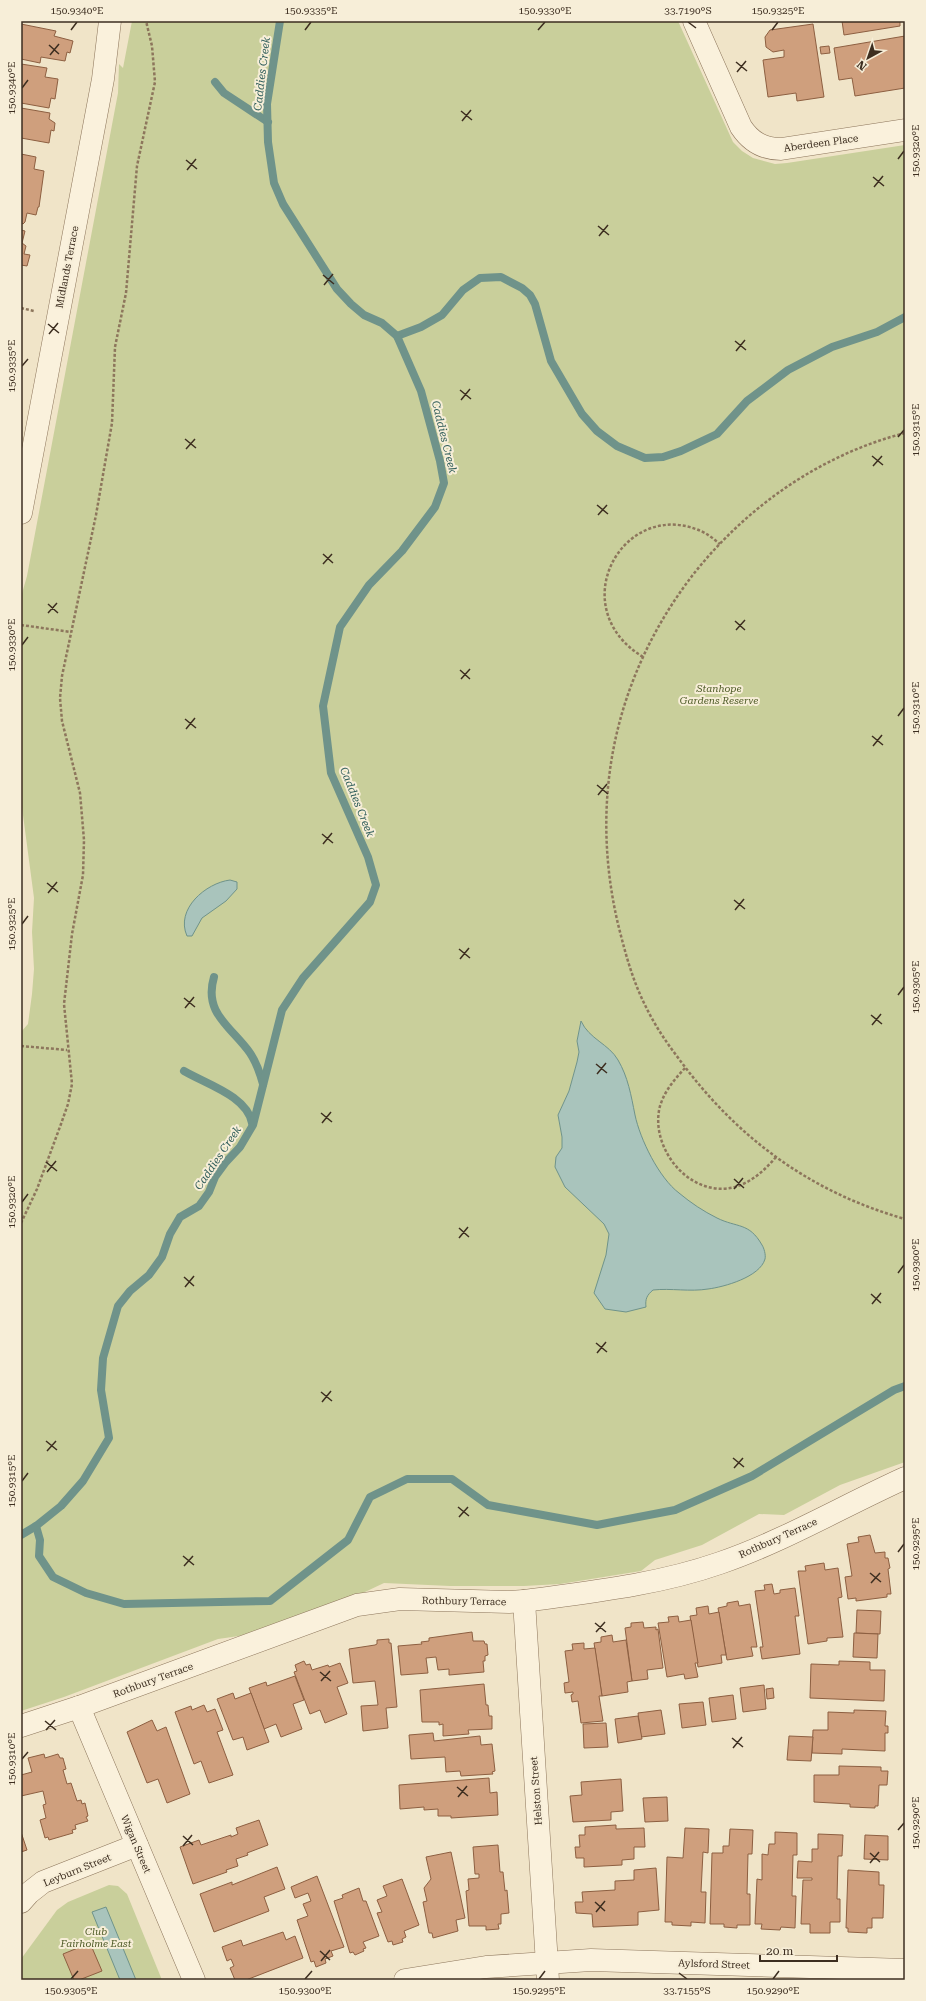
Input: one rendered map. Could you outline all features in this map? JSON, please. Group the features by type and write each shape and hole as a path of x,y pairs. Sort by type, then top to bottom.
{"street":[{"name":"Midlands Terrace","path":"21,513 103,79 110,21"},
{"name":"Aberdeen Place","path":"694,21 741,127 747,136 763,147 781,149 905,130"},
{"name":"Rothbury Terrace","path":"21,1726 79,1707 357,1605 400,1599 509,1602 524,1601 618,1588 685,1574 721,1563 765,1545 905,1478"},
{"name":"Helston Street","path":"524,1601 547,1971"},
{"name":"Wigan Street","path":"79,1707 194,1980"},
{"name":"Leyburn Street","path":"21,1902 29,1893 43,1882 137,1845"},
{"name":"Aylsford Street","path":"547,1971 591,1960 905,1970"},
{"path":"405,1980 486,1967 547,1971"}],"path":[{"path":"21,1223 37,1189 68,1104 72,1084 67,1050 64,1004 72,934 83,875 84,840 80,793 66,740 60,698 62,676 96,515 112,423 115,347 126,293 137,166 156,82 152,46 146,21"},
{"path":"21,308 36,312"},
{"path":"905,433 848,453 811,471 787,486 758,508 720,544 684,588 655,633 627,696 610,759 606,820 608,864 613,902 633,978 646,1007 660,1032 685,1068 701,1088 739,1128 776,1157 805,1177 860,1204 905,1219"},
{"path":"643,658 630,649 619,638 612,628 604,606 604,595 608,571 619,551 637,536 662,526 679,525 692,528 705,533 720,544"},
{"path":"21,625 71,632"},
{"path":"21,1046 67,1050"},
{"path":"685,1068 673,1080 666,1092 659,1116 659,1131 662,1143 668,1156 685,1176 706,1188 721,1189 735,1187 759,1175 776,1157"}],"green space":[{"name":"Stanhope Gardens Reserve","path":"132,21 678,21 733,142 742,151 753,158 775,164 787,163 905,145 905,1462 840,1485 784,1515 759,1514 702,1545 655,1560 641,1571 560,1584 524,1586 450,1586 384,1583 348,1600 246,1635 218,1639 64,1697 21,1711 21,1032 28,1024 32,994 34,969 32,932 34,898 21,800 21,597 27,576 118,93 119,64 123,68","holes":["581,1022 587,1032 608,1049 565,1187 556,1157 562,1148 562,1137 558,1115 569,1091 577,1062 579,1052 577,1041"]},
{"name":"Club Fairholme East","path":"109,1885 118,1886 127,1894 162,1980 21,1980 21,1959 57,1910 68,1902"}],"water":[{"path":"230,880 237,882 237,889 226,901 202,918 192,936 187,936 184,926 185,916 195,899 211,886"},
{"path":"581,1021 589,1032 610,1050 618,1060 629,1086 641,1135 651,1157 664,1178 679,1193 702,1210 717,1218 752,1232 763,1246 765,1259 762,1265 749,1276 715,1288 701,1290 653,1290 647,1297 646,1307 626,1312 605,1309 594,1293 606,1255 609,1234 604,1224 565,1187 555,1167 556,1157 562,1148 562,1137 558,1115 569,1091 577,1062 579,1052 577,1041"},
{"path":"106,1907 136,1980 120,1980 92,1912"}],"building":[{"path":"842,21 900,21 900,26 844,35"},
{"path":"21,24 56,31 54,36 73,41 70,53 67,52 65,61 41,57 40,63 21,59"},
{"path":"813,24 824,97 797,101 796,93 768,97 763,60 784,57 784,50 773,52 766,47 765,37 770,30"},
{"path":"905,36 905,88 855,96 852,78 839,80 834,48"},
{"path":"829,46 830,53 821,54 820,47"},
{"path":"21,64 47,68 45,77 58,79 55,99 51,98 49,108 21,103"},
{"path":"21,108 50,113 49,119 55,123 54,131 51,130 49,143 21,138"},
{"path":"21,154 36,157 34,169 44,171 39,207 36,215 27,213 23,224 21,223"},
{"path":"21,230 25,231 22,243 26,246 24,254 30,255 27,266 21,265"},
{"path":"870,1535 875,1553 885,1552 885,1558 888,1558 891,1594 887,1594 887,1597 856,1601 856,1598 848,1599 845,1577 852,1576 847,1544 859,1542 858,1537"},
{"path":"824,1563 825,1570 838,1568 842,1597 838,1598 843,1637 827,1638 827,1641 808,1644 798,1571 806,1571 805,1566"},
{"path":"772,1584 774,1594 780,1593 780,1590 795,1588 799,1616 795,1616 800,1654 762,1659 760,1647 763,1647 755,1591 765,1590 764,1585"},
{"path":"738,1601 739,1606 750,1604 757,1647 751,1647 753,1656 727,1660 718,1608 727,1606 727,1603"},
{"path":"708,1606 709,1614 719,1612 726,1655 721,1655 722,1663 698,1667 690,1616 697,1615 696,1608"},
{"path":"857,1610 881,1611 880,1634 856,1633"},
{"path":"678,1616 679,1622 691,1620 698,1663 695,1663 698,1677 685,1679 684,1674 667,1677 658,1623 669,1622 668,1617"},
{"path":"643,1622 644,1628 656,1627 656,1630 658,1629 663,1668 647,1670 648,1679 632,1681 625,1628 631,1627 631,1623"},
{"path":"472,1632 473,1641 484,1641 485,1644 487,1644 488,1655 485,1656 485,1661 483,1661 484,1672 449,1675 449,1669 438,1670 436,1657 426,1658 428,1673 401,1675 398,1646 422,1644 421,1642 429,1641 429,1638"},
{"path":"854,1633 878,1634 877,1658 853,1657"},
{"path":"612,1635 613,1642 626,1640 632,1681 627,1682 628,1692 602,1696 594,1643 601,1642 601,1637"},
{"path":"389,1639 389,1643 391,1643 397,1707 386,1708 388,1728 363,1731 361,1706 378,1705 375,1681 353,1683 349,1649 375,1645 377,1644 377,1640"},
{"path":"584,1643 584,1649 595,1648 602,1696 599,1696 603,1721 581,1723 578,1701 572,1702 571,1695 573,1692 565,1693 564,1683 569,1682 565,1651 573,1650 572,1644"},
{"path":"304,1661 306,1665 310,1664 312,1670 328,1665 329,1667 340,1663 348,1683 337,1687 347,1714 325,1723 320,1710 310,1714 294,1672 297,1671 295,1665"},
{"path":"839,1661 870,1662 870,1670 885,1670 884,1701 810,1698 811,1664 839,1665"},
{"path":"295,1676 304,1700 293,1704 302,1729 281,1737 276,1724 264,1729 249,1688 266,1682 267,1686"},
{"path":"484,1684 486,1705 488,1705 489,1716 492,1716 492,1729 468,1730 469,1734 443,1736 443,1724 439,1725 439,1722 422,1722 420,1690"},
{"path":"764,1685 766,1709 743,1712 740,1688"},
{"path":"773,1688 774,1698 767,1699 766,1689"},
{"path":"233,1693 235,1699 251,1693 269,1742 247,1750 243,1737 233,1740 217,1699"},
{"path":"733,1695 736,1719 712,1722 709,1698"},
{"path":"703,1702 706,1725 682,1728 679,1704"},
{"path":"204,1705 207,1712 215,1709 223,1730 217,1732 233,1775 209,1783 201,1761 194,1764 175,1712 191,1706 192,1710"},
{"path":"661,1710 665,1734 641,1737 638,1713"},
{"path":"854,1710 886,1711 885,1726 888,1726 888,1733 885,1733 885,1751 842,1749 842,1754 812,1753 813,1730 828,1730 828,1712 854,1713"},
{"path":"638,1716 642,1739 618,1743 615,1719"},
{"path":"152,1720 157,1731 166,1727 190,1794 167,1803 158,1779 147,1783 127,1732"},
{"path":"606,1723 608,1747 584,1748 583,1724"},
{"path":"433,1733 434,1741 480,1736 481,1745 492,1744 495,1771 492,1772 493,1774 461,1776 460,1771 446,1772 445,1757 411,1759 409,1735"},
{"path":"789,1736 813,1737 811,1761 787,1760"},
{"path":"44,1754 45,1758 58,1754 60,1758 63,1758 66,1769 63,1770 67,1784 71,1783 77,1801 81,1800 82,1804 85,1803 88,1816 86,1817 88,1821 75,1825 76,1829 72,1830 73,1833 49,1840 48,1837 45,1838 40,1820 46,1818 43,1805 46,1804 43,1791 21,1796 21,1775 32,1772 28,1758"},
{"path":"839,1766 881,1767 881,1771 888,1771 887,1785 879,1785 878,1806 875,1806 875,1808 850,1807 850,1804 814,1802 814,1775 839,1775"},
{"path":"489,1778 490,1793 497,1792 498,1815 451,1818 451,1816 438,1816 438,1809 424,1810 424,1807 400,1809 399,1785"},
{"path":"621,1779 623,1811 611,1812 611,1820 573,1822 570,1796 582,1795 581,1782"},
{"path":"667,1797 668,1821 645,1822 643,1798"},
{"path":"259,1820 268,1845 236,1859 238,1866 226,1870 227,1872 193,1884 180,1847 199,1840 201,1845 231,1835 231,1837 238,1834 236,1828"},
{"path":"616,1825 616,1829 644,1828 645,1847 634,1847 634,1859 622,1860 622,1865 584,1867 584,1858 576,1858 575,1847 580,1847 579,1835 585,1835 585,1827"},
{"path":"685,1828 709,1829 708,1853 703,1852 701,1892 706,1892 705,1923 691,1922 691,1926 672,1925 672,1922 665,1922 667,1857 683,1858"},
{"path":"730,1829 753,1830 752,1854 748,1854 747,1894 750,1894 750,1925 737,1925 737,1928 724,1927 724,1924 710,1924 712,1853 723,1853 723,1846 729,1846"},
{"path":"21,1832 27,1850 21,1852"},
{"path":"775,1832 797,1833 797,1855 793,1855 792,1896 796,1896 795,1928 781,1927 780,1930 761,1929 762,1924 755,1924 757,1879 762,1880 762,1854 768,1855 769,1844 775,1844"},
{"path":"818,1834 843,1835 842,1856 838,1856 837,1899 840,1899 840,1922 830,1922 830,1933 810,1933 810,1924 801,1924 803,1880 812,1880 812,1878 797,1878 798,1861 812,1862 812,1849 818,1849"},
{"path":"865,1835 888,1836 888,1860 864,1859"},
{"path":"498,1845 500,1872 503,1872 505,1891 507,1890 509,1913 501,1914 501,1924 498,1924 499,1929 486,1930 486,1926 469,1926 466,1891 469,1890 468,1879 479,1878 479,1874 475,1874 473,1847"},
{"path":"451,1852 465,1918 456,1920 458,1931 433,1938 432,1933 429,1933 423,1902 427,1901 424,1888 431,1879 426,1857"},
{"path":"277,1867 285,1889 264,1897 269,1911 214,1932 200,1894 232,1882 232,1885"},
{"path":"656,1868 659,1910 638,1912 638,1925 593,1927 592,1914 576,1913 575,1902 583,1902 582,1892 615,1890 615,1881 634,1880 634,1870"},
{"path":"848,1870 879,1872 879,1885 884,1885 883,1918 872,1918 872,1928 867,1928 867,1933 848,1932 848,1928 846,1928"},
{"path":"317,1876 344,1947 331,1951 333,1956 325,1959 326,1963 316,1967 314,1961 311,1962 297,1920 308,1916 303,1904 311,1901 308,1893 295,1898 291,1887"},
{"path":"402,1879 419,1925 404,1931 406,1937 402,1939 403,1942 393,1945 392,1941 388,1942 377,1913 382,1912 377,1900 387,1896 383,1886"},
{"path":"359,1888 363,1901 366,1901 379,1936 363,1942 366,1948 363,1949 364,1951 355,1955 353,1952 350,1953 334,1901 343,1898 342,1895"},
{"path":"283,1932 286,1940 295,1936 303,1958 246,1980 235,1980 230,1968 234,1966 231,1959 227,1961 222,1947 241,1940 243,1946"},
{"path":"90,1943 102,1971 79,1980 74,1980 63,1954"}],"waterway":[{"name":"Caddies Creek","path":"21,1535 36,1526 61,1506 83,1481 109,1438 101,1390 103,1358 118,1306 130,1291 149,1275 162,1257 170,1234 180,1217 199,1206 209,1192 215,1177 240,1147 253,1125 282,1010 303,978 370,902 376,885 368,857 331,773 323,706 340,627 369,585 402,551 435,507 444,483 440,461 421,391 397,336 382,323 364,315 337,289 283,204 274,183 268,142 267,104 280,21"},
{"path":"215,82 224,93 268,122"},
{"path":"397,336 421,327 442,315 463,290 480,278 501,277 522,288 530,295 535,304 551,361 582,414 597,431 617,446 645,458 663,457 681,451 717,434 747,401 788,370 832,347 877,332 905,317"},
{"path":"214,977 212,1001 216,1010 221,1019 250,1053 258,1068 263,1084"},
{"path":"184,1071 234,1098 249,1114 252,1123"},
{"path":"36,1526 40,1540 39,1556 53,1577 86,1593 124,1604 270,1601 348,1540 370,1497 407,1479 452,1479 488,1505 597,1525 675,1510 752,1476 894,1390 905,1386"}]}
